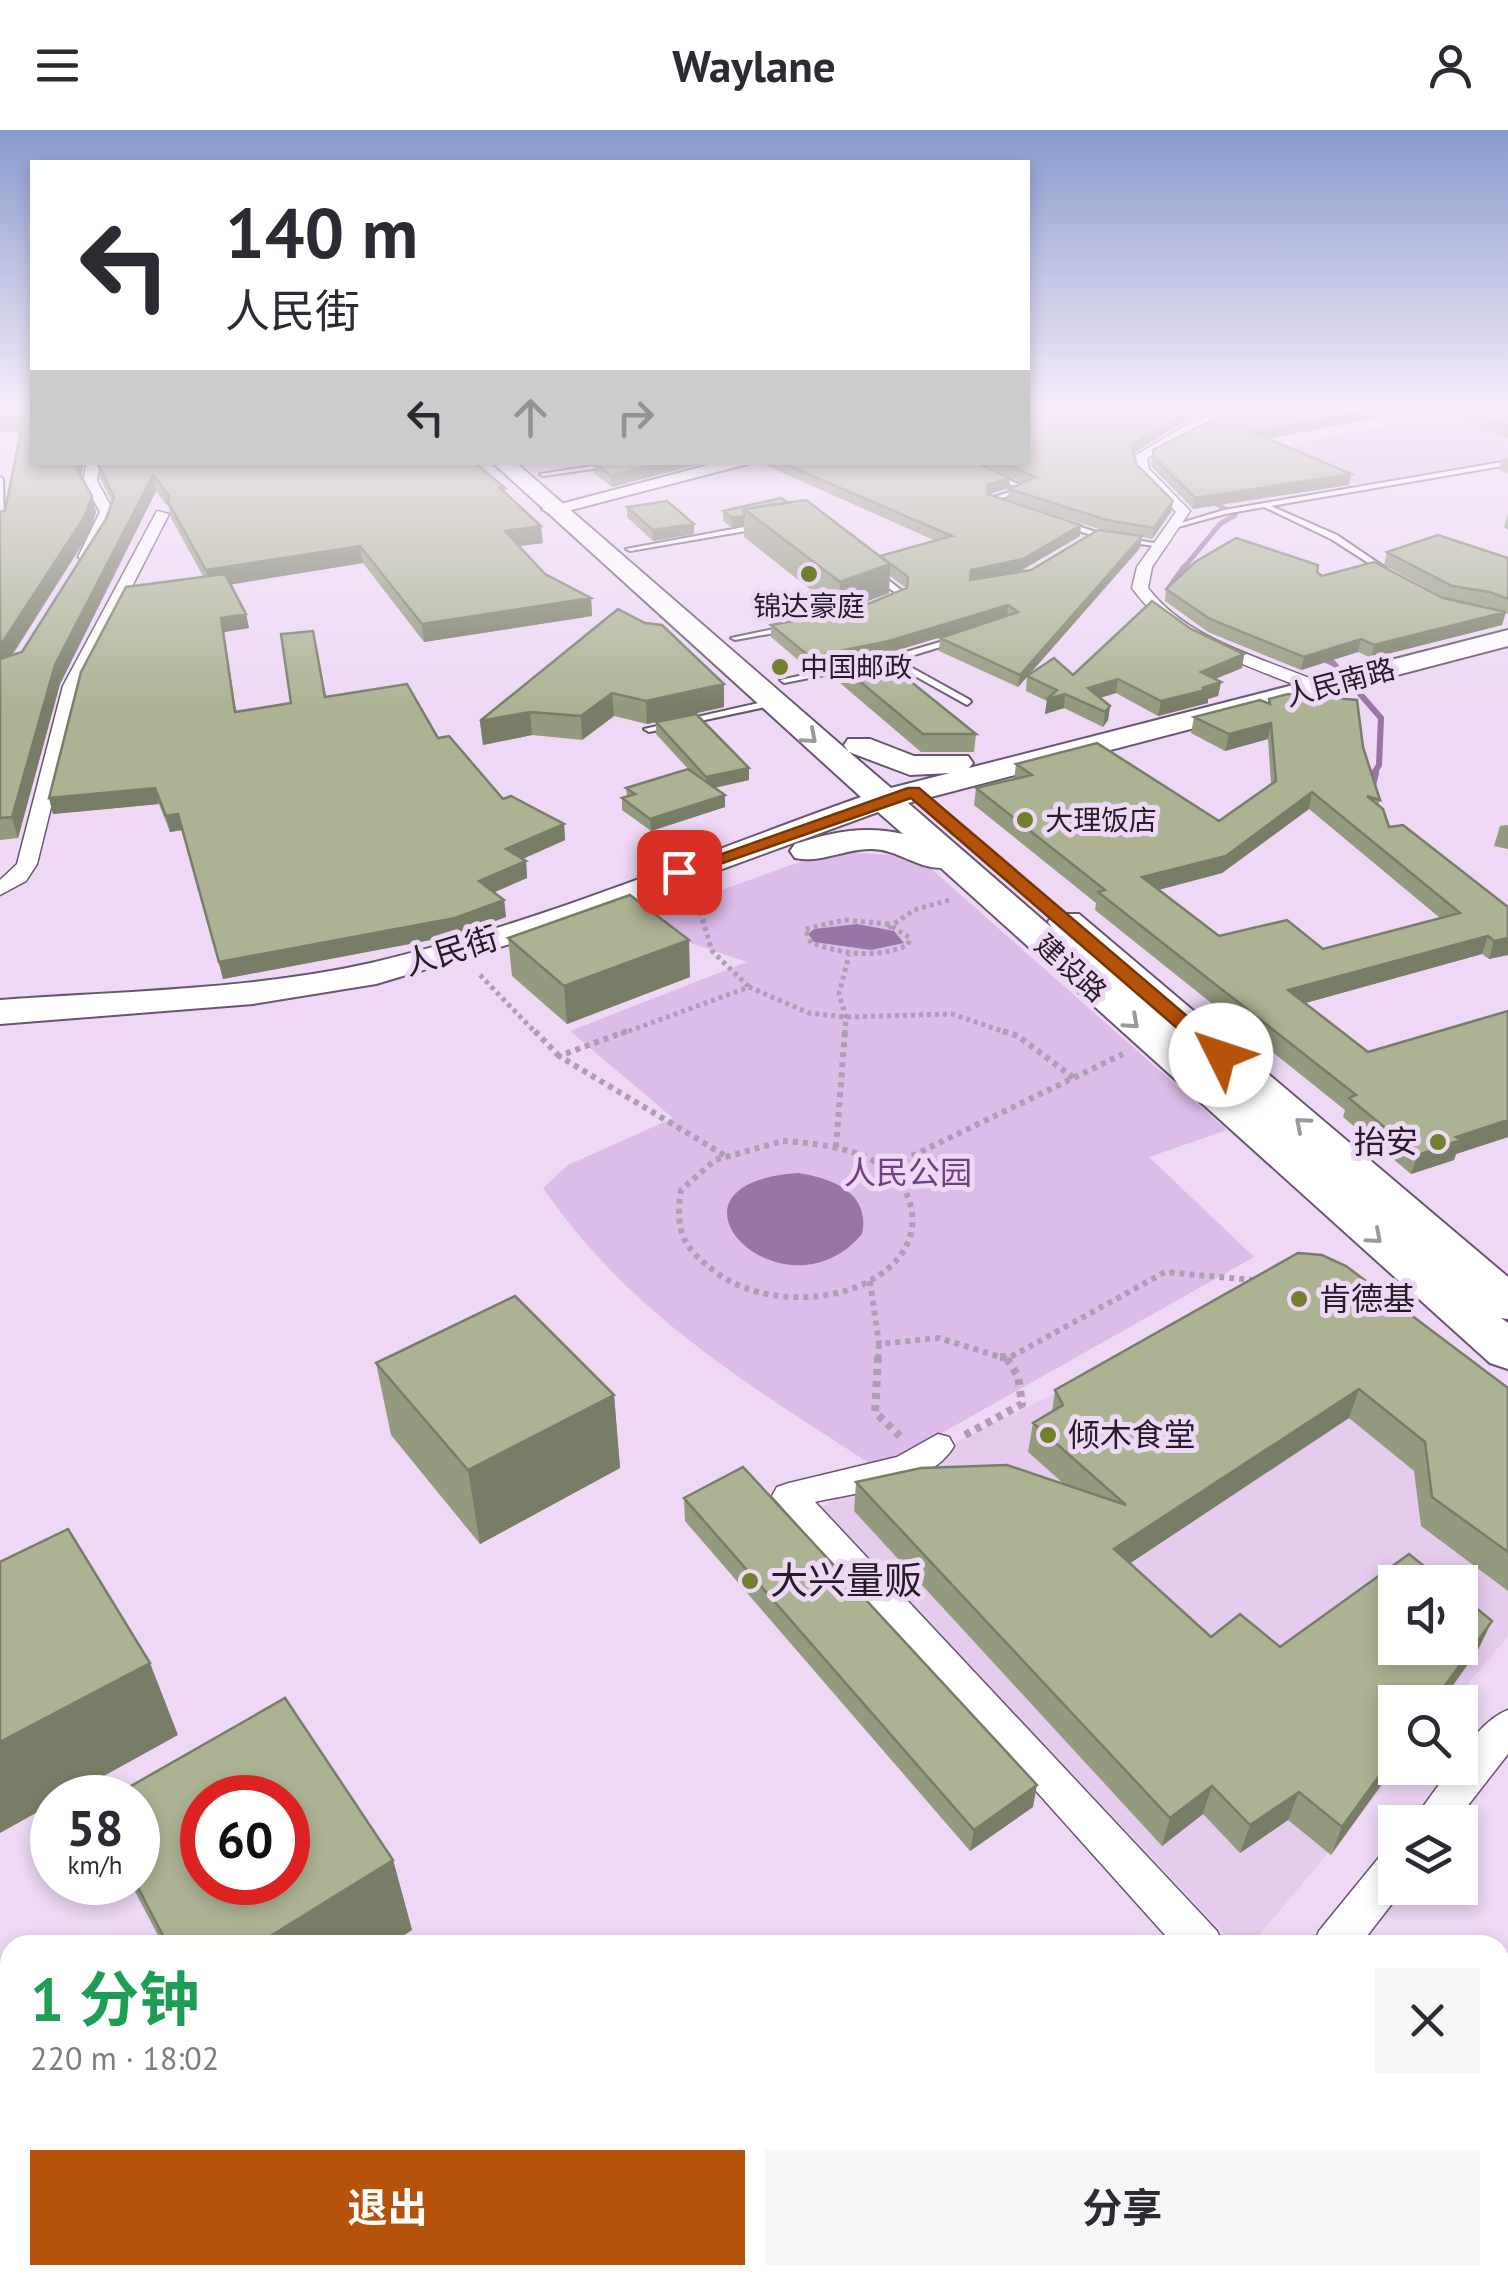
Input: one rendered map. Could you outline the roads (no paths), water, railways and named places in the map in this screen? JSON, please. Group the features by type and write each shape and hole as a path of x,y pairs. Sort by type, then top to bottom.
{"main road":[{"name":"建设路","path":"566,507 630,549 735,638 778,692 859,745 898,796 978,885 1508,1351"},
{"name":"建设路","path":"566,507 898,796 1506,1298"},
{"name":"人民南路","path":"898,796 1508,638"},
{"path":"859,745 897,763 939,767 1153,710 1184,709 1212,715"},
{"name":"人民街","path":"0,1012 270,992 421,961 898,796"},
{"path":"421,961 640,913 843,839 880,840 914,848 978,885"}],"street":[{"path":"79,566 100,534 107,512 104,507"},
{"path":"1182,507 1178,524 1139,578 1142,594 1155,608 1193,632 1339,682"},
{"path":"0,889 19,877 26,864 72,686 162,514"},
{"path":"1458,1310 1506,1298"},
{"path":"938,1446 906,1467 790,1496 1193,1935"},
{"path":"1445,1805 1508,1726"},
{"path":"1342,1935 1378,1889"}],"lane":[{"path":"1178,524 1224,512 1266,507 1334,538 1373,566 1401,578"},
{"path":"1060,522 1095,534 1162,545"},
{"path":"630,549 775,524"},
{"path":"1081,542 1095,534"},
{"path":"1356,572 1373,566"},
{"path":"870,570 902,594 886,601"},
{"path":"735,638 803,625"},
{"path":"649,729 975,633"},
{"path":"890,659 967,702"}],"waterway":[{"path":"1182,570 1220,524 1235,515 1221,507"},
{"path":"1173,593 1170,587 1184,567"},
{"path":"1319,657 1333,663 1381,718 1379,765 1373,775"},
{"path":"1371,789 1375,773"}],"place":[{"name":"锦达豪庭","path":"809,574"},
{"name":"中国邮政","path":"780,667"},
{"name":"大理饭店","path":"1025,820"},
{"name":"抬安","path":"1438,1142"},
{"name":"肯德基","path":"1299,1299"},
{"name":"倾木食堂","path":"1048,1435"},
{"name":"大兴量贩","path":"750,1581"}],"park label":[{"name":"人民公园","path":"908,1173"}]}
